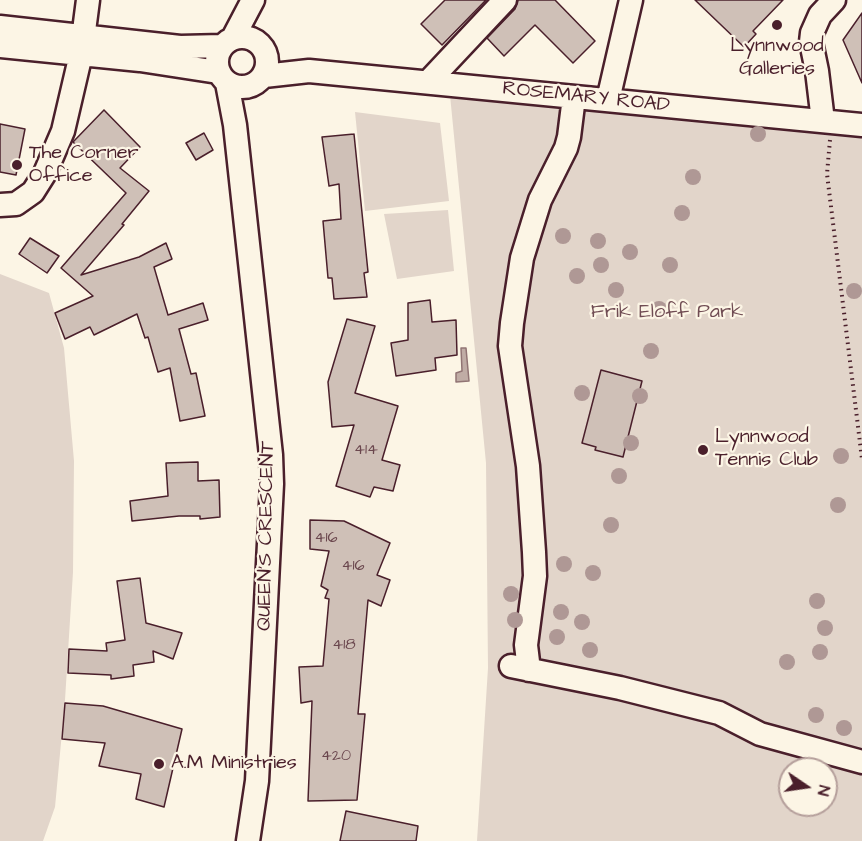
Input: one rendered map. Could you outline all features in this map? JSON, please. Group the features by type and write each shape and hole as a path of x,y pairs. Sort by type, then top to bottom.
{"street":[{"path":"0,205 16,204 33,192 45,173 63,131 82,45 88,0"},
{"path":"222,78 216,59 254,0"},
{"path":"235,125 267,62 261,46 254,0"},
{"path":"428,82 505,0"},
{"path":"608,100 631,0"},
{"path":"827,121 811,42 812,33 820,15 834,0"},
{"path":"0,27 164,63 222,78 240,88 259,80"},
{"path":"0,46 180,47 227,42 247,37 261,46"},
{"name":"ROSEMARY ROAD","path":"261,46 309,71"},
{"name":"ROSEMARY ROAD","path":"259,80 309,71 862,125"},
{"name":"QUEEN'S CRESCENT","path":"222,78 235,125 267,411 272,484 257,781 248,841"},
{"path":"573,97 566,148 540,200 522,258 512,323 510,346 528,466 535,576 526,645 520,668 620,688 719,713 760,734 862,762"}],"path":[{"path":"827,121 826,174 862,459"}],"green space":[{"name":"Frik Eloff Park","path":"450,95 862,136 862,841 477,841 488,668 486,463"},
{"path":"355,112 440,123 449,201 365,211"},
{"path":"448,210 454,271 397,279 384,214"},
{"path":"0,274 49,293 64,348 74,461 73,572 65,700 55,807 43,841 0,841"}],"shaded area":[{"path":"461,348 466,348 469,381 456,382 456,373 462,371"}],"building":[{"path":"445,0 486,0 442,45 421,24"},
{"path":"518,0 555,0 595,41 573,63 535,25 504,56 487,38 515,9"},
{"path":"695,0 783,0 753,31 756,34 744,47"},
{"path":"862,13 862,83 843,40"},
{"path":"104,110 140,147 120,168 149,191 122,224 124,225 81,275 139,257 166,243 172,259 154,267 168,315 203,303 208,320 179,329 191,374 196,373 205,416 180,421 170,368 158,372 148,337 145,338 137,314 94,335 90,327 65,339 55,313 93,296 61,268 126,193 73,142"},
{"name":"The Corner Office","path":"0,124 25,129 16,175 0,172"},
{"path":"204,133 213,150 196,160 186,143"},
{"path":"354,134 368,272 364,273 367,297 334,299 332,278 328,278 323,221 341,219 339,184 329,186 322,137"},
{"path":"30,238 59,256 47,273 19,254"},
{"path":"430,300 432,322 456,320 457,355 435,358 436,370 396,376 391,343 408,340 408,303"},
{"path":"347,319 375,326 355,393 398,406 382,460 400,465 393,491 374,487 370,497 336,486 354,425 332,427 328,382"},
{"path":"601,370 642,381 623,457 595,450 596,447 582,443"},
{"path":"198,462 198,481 219,480 220,517 200,519 200,516 179,516 132,521 130,501 168,496 166,463"},
{"path":"310,520 344,521 390,543 377,575 390,580 381,606 368,600 358,714 365,714 357,800 308,801 312,701 301,703 299,667 323,666 329,599 325,598 328,590 321,586 329,551 310,549"},
{"path":"140,578 146,623 182,633 173,659 153,651 154,662 133,665 134,676 111,679 111,675 68,673 69,649 107,651 106,643 125,640 117,581"},
{"path":"65,703 103,706 182,729 164,807 136,799 141,774 99,766 105,743 62,739"},
{"path":"346,811 418,826 416,841 340,841"}],"place":[{"name":"Lynnwood Galleries","path":"777,25"},
{"name":"The Corner Office","path":"17,165"},
{"name":"Lynnwood Tennis Club","path":"703,450"},
{"name":"A.M Ministries","path":"159,764"}]}
